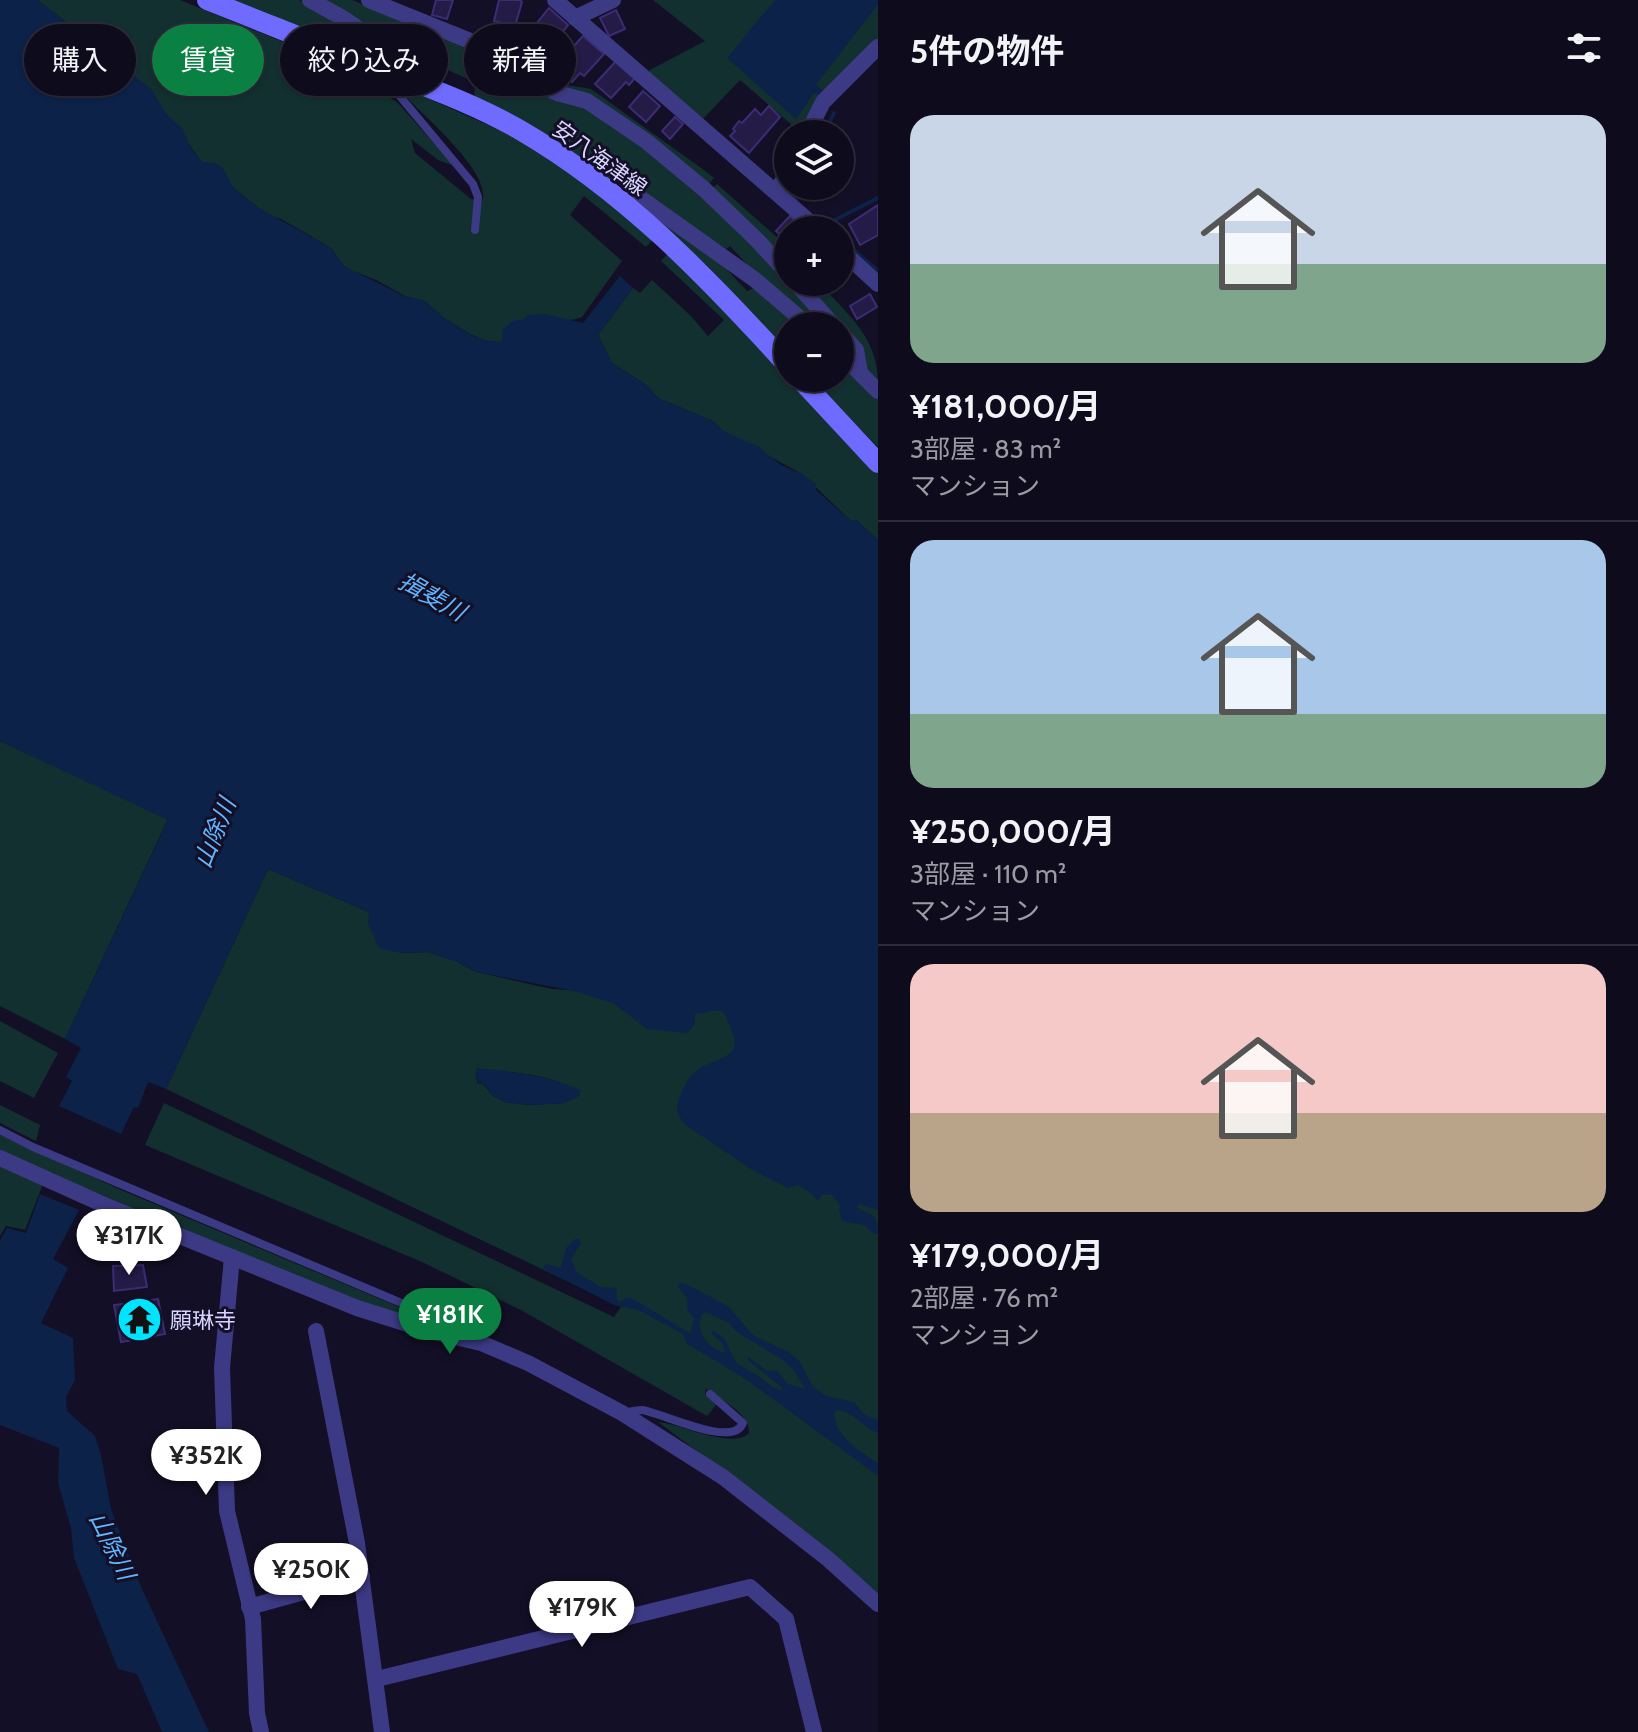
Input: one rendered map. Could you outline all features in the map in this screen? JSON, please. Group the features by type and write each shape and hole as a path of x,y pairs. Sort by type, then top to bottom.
{"main road":[{"name":"安八海津線","path":"207,0 280,29"},
{"name":"安八海津線","path":"448,96 518,129 586,172 621,199 698,269 774,351"},
{"path":"812,392 878,463"}],"street":[{"path":"310,0 351,24"},
{"path":"369,0 490,49 513,71 557,93 587,101 646,141 704,189 774,259"},
{"path":"555,0 774,188"},
{"path":"575,18 613,0"},
{"path":"814,120 823,102 871,58 878,47"},
{"path":"621,199 639,197 754,279 793,312"},
{"path":"787,200 804,216"},
{"path":"854,262 878,284"},
{"path":"807,296 822,312"},
{"path":"854,348 860,372"},
{"path":"854,366 878,391"},
{"path":"0,1158 111,1208 357,1308 481,1343 528,1363 622,1413 723,1477 816,1549 878,1604"},
{"path":"232,1257 222,1368 227,1511 253,1619 257,1713 261,1732"},
{"path":"316,1331 362,1576 382,1732"},
{"path":"249,1607 362,1576"},
{"path":"377,1679 750,1587 786,1619 814,1732"}],"lane":[{"path":"400,96 473,184 478,197 475,230"},
{"path":"0,1130 47,1153 418,1310 481,1343"},
{"path":"622,1413 640,1410 716,1432 737,1432 742,1428 743,1423 738,1417 710,1394"}],"green space":[{"path":"37,0 180,0 239,24 152,24 152,96 264,96 264,34 280,41 280,96 387,96 398,103 454,166 438,160 411,139 415,153 471,199 482,201 483,189 477,176 454,145 405,96 423,96 513,136 576,175 654,238 646,247 584,196 570,215 622,261 582,317 565,320 534,316 515,327 502,342 484,340 444,318 425,301 405,296 344,266 331,248 281,219 267,215 225,177 202,162 136,79 136,24 66,22"},
{"path":"228,0 299,0 344,24 288,24"},
{"path":"320,0 352,0 412,24 358,24"},
{"path":"653,0 878,0 878,41 812,120 786,120 740,80 703,119 646,72 705,41"},
{"path":"448,38 464,45 464,77 448,70"},
{"path":"576,86 591,89 704,170 714,178 709,184 713,188 717,184 774,235 774,255 648,139 567,96 576,96"},
{"path":"474,96 568,96 581,103 682,178 751,242 774,268 774,292 730,246 724,251 640,190 607,179 474,100"},
{"path":"659,218 714,256 747,291 754,288 783,312 774,312 774,338 709,267 657,221"},
{"path":"670,251 774,364 774,392 799,392 878,474 878,540 856,520 850,520 802,474 723,431 713,421 658,398 645,384 612,363 598,335 633,288 640,293 652,280 708,336 724,320 661,261"},
{"path":"779,296 799,296 814,312 799,312"},
{"path":"811,296 831,296 846,312 823,312"},
{"path":"854,322 873,353 878,384 854,353"},
{"path":"854,372 878,397 878,447 825,392 854,392"},
{"path":"0,741 168,819 65,1039 0,1006"},
{"path":"268,869 369,912 401,953 428,952 476,972 552,989 682,997 878,1065 878,1593 784,1516 658,1422 719,1438 731,1439 749,1433 740,1413 706,1389 705,1394 717,1404 707,1416 521,1310 422,1262 145,1145 164,1103 614,1317 621,1307 166,1089","holes":["502,1071 553,1080 580,1095 564,1103 529,1105 505,1102 478,1083 475,1075"]},
{"path":"0,1021 58,1053 34,1098 0,1081"},
{"path":"0,1105 40,1125 36,1141 0,1123"},
{"path":"0,1134 121,1190 442,1325 441,1329 365,1308 114,1204 0,1152"},
{"path":"0,1163 43,1184 25,1230 6,1226 0,1236"}],"water":[{"path":"0,0 37,0 69,24 24,24 24,96 136,96 136,77 152,90 152,96 156,96 166,114 183,129 190,147 202,162 215,163 223,168 233,187 257,207 331,248 344,266 404,296 425,301 444,318 484,340 502,342 502,330 513,321 525,319 527,315 545,314 583,323 620,276 633,288 598,335 612,363 645,384 658,398 713,421 723,431 759,447 781,465 802,474 816,484 816,490 850,520 856,520 878,540 878,1210 859,1204 857,1208 875,1218 878,1234 864,1225 842,1221 840,1205 832,1195 822,1194 818,1201 798,1185 788,1188 751,1169 687,1126 680,1118 677,1105 689,1078 703,1066 732,1051 734,1036 720,1010 695,1014 695,1023 688,1033 647,1029 613,1003 574,991 476,972 428,952 401,953 379,948 368,924 369,912 268,869 166,1089 148,1082 138,1108 134,1107 121,1134 59,1106 72,1081 66,1077 81,1048 65,1039 168,820 0,741"},
{"path":"775,0 878,0 816,85 824,91 820,95 814,93 796,119 727,58"},
{"path":"477,1068 555,1081 580,1090 580,1095 564,1103 529,1105 505,1102 479,1083 475,1075"},
{"name":"山除川","path":"40,1194 79,1210 53,1259 68,1268 41,1323 73,1338 75,1380 66,1397 67,1411 95,1436 111,1509 142,1589 209,1732 162,1732 137,1674 118,1669 74,1558 71,1528 58,1483 59,1448 0,1425 0,1241 7,1228 26,1233"},
{"path":"579,1239 581,1243 571,1259 577,1272 600,1287 616,1288 620,1302 631,1298 690,1333 694,1319 687,1309 687,1298 677,1286 679,1283 728,1306 754,1336 789,1352 800,1362 813,1387 826,1396 854,1402 865,1415 878,1420 878,1433 847,1413 835,1410 837,1426 842,1434 878,1463 878,1476 747,1380 686,1343 683,1334 638,1310 614,1305 542,1268 546,1264 561,1268 566,1248","holes":["705,1312 729,1323 737,1332 783,1360 805,1389 788,1384 777,1371 766,1370 747,1356 749,1361 784,1389 771,1386 735,1361 725,1339 713,1330 711,1333 722,1343 725,1353 709,1344 700,1329 701,1316"]}],"building":[{"path":"436,0 453,0 447,19 432,15"},
{"path":"499,0 522,2 516,24 494,21"},
{"path":"549,8 567,24 536,24"},
{"path":"616,10 625,29 609,36 600,18"},
{"path":"583,36 604,54 584,76 580,73 576,78 576,44"},
{"path":"616,61 635,78 629,85 626,82 611,98 595,84"},
{"path":"643,91 660,106 646,122 629,107"},
{"path":"769,106 780,117 774,120 749,153 730,136 739,121 742,123 755,109 761,115"},
{"path":"675,117 683,124 670,139 662,131"},
{"path":"878,205 878,235 860,245 854,234 854,221"},
{"path":"870,294 877,307 857,319 850,306"},
{"path":"143,1265 147,1287 114,1291 113,1266"},
{"name":"願琳寺","path":"158,1299 165,1334 121,1342 114,1305"}],"waterway":[{"path":"831,120 834,113"},
{"path":"843,216 878,198"},
{"path":"854,250 878,271"}],"place":[{"name":"願琳寺","path":"139,1320"}],"water label":[{"name":"揖斐川","path":"432,597"}]}
